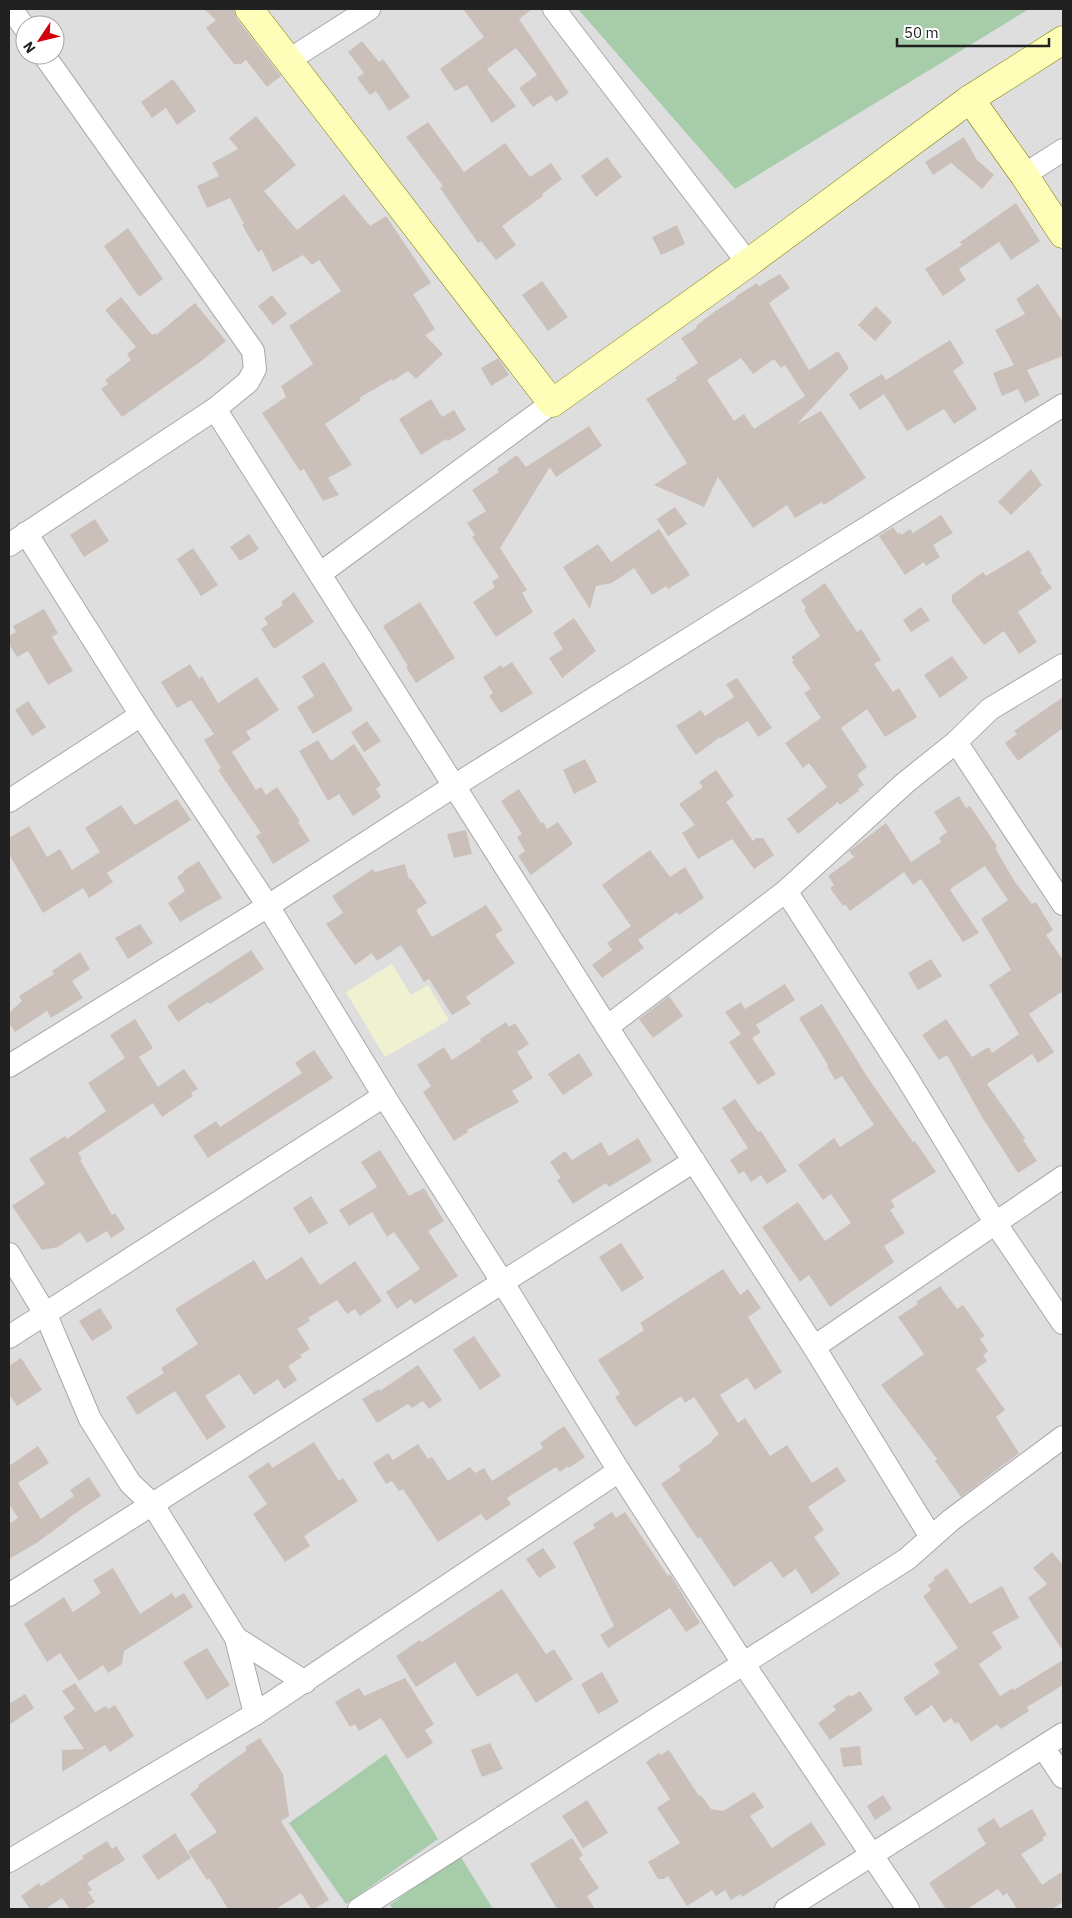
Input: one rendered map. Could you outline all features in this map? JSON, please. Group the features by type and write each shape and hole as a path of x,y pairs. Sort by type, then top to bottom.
{"street":[{"path":"249,9 552,403"},
{"path":"289,60 369,9"},
{"path":"554,9 748,263"},
{"path":"320,573 552,403 748,263 970,99 1063,40"},
{"path":"51,65 253,351 255,369 248,382 215,409 17,539 141,715 268,906 384,1096 503,1283 619,1471 743,1663 908,1909"},
{"path":"970,99 1063,234"},
{"path":"1024,175 1063,150"},
{"path":"9,1066 268,906 454,786 1063,405"},
{"path":"215,409 607,1027 814,1347 931,1537"},
{"path":"607,1027 786,891 905,783 956,742 990,709 1063,665"},
{"path":"9,801 141,715"},
{"path":"956,742 1063,904"},
{"path":"786,891 904,1073 996,1224 1063,1323"},
{"path":"9,1337 384,1096"},
{"path":"9,1595 153,1506 694,1162"},
{"path":"814,1347 1063,1177"},
{"path":"9,1254 46,1315 90,1419 130,1483 153,1506 236,1638 255,1714"},
{"path":"359,1909 907,1559 951,1520 1063,1437"},
{"path":"9,1861 255,1714 619,1471"},
{"path":"236,1638 305,1682"},
{"path":"786,1909 1063,1734"},
{"path":"1043,1747 1063,1777"}],"shaded area":[{"path":"9,9 1063,9 1063,1909 9,1909"}],"green space":[{"path":"578,9 1029,9 735,189"},
{"path":"392,964 411,995 428,985 449,1020 385,1057 346,992"},
{"path":"386,1754 438,1839 346,1904 289,1823"},
{"path":"459,1854 493,1909 393,1909 390,1905"}],"building":[{"path":"204,9 234,9 237,19 281,76 267,87 246,60 241,64 234,64 206,28 216,20"},
{"path":"463,9 532,9 519,19 569,93 556,102 551,95 533,107 519,88 537,75 516,48 487,69 516,106 492,123 467,85 455,91 440,69 484,37"},
{"path":"362,41 379,62 383,59 410,97 389,111 376,91 370,95 357,78 364,73 348,52"},
{"path":"173,79 196,111 177,125 166,108 152,118 141,102"},
{"path":"256,116 296,165 264,191 297,230 344,194 370,226 386,216 431,283 413,294 435,329 425,335 443,354 416,379 408,371 393,381 392,379 359,398 361,400 325,424 352,465 328,478 339,495 323,501 304,469 300,471 262,413 286,397 281,386 313,364 289,326 341,291 319,260 312,265 303,255 273,272 262,250 258,252 242,225 244,224 230,198 207,208 197,186 219,176 212,163 238,149 229,138"},
{"path":"428,122 464,172 505,143 530,177 551,163 562,179 542,194 543,196 502,226 516,245 496,260 481,241 478,243 440,188 443,186 406,137"},
{"path":"964,137 977,160 994,175 982,189 951,163 933,175 925,162"},
{"path":"607,157 622,177 596,197 581,176"},
{"path":"1016,203 1040,241 1011,260 999,242 959,269 966,280 943,296 925,269 962,245 960,242"},
{"path":"677,225 685,244 661,255 652,237"},
{"path":"128,228 163,279 139,297 104,246"},
{"path":"780,274 790,288 769,303 809,370 838,351 849,368 797,424 821,411 866,478 824,505 822,502 795,518 787,505 753,528 718,477 704,507 654,485 687,463 646,399 677,380 675,378 698,363 681,338 697,328 696,326 735,297 757,283 759,286","holes":["741,358 753,374 774,359 781,368 785,365 805,396 754,429 744,414 734,421 707,380"]},
{"path":"542,281 568,317 548,331 522,295"},
{"path":"1038,284 1063,322 1063,356 1027,370 1040,395 1025,403 1018,389 1002,396 993,373 1014,365 995,330 1025,314 1016,299"},
{"path":"272,295 287,314 273,325 258,306"},
{"path":"121,297 152,335 155,333 156,335 195,303 226,341 200,362 122,417 101,389 108,384 105,380 131,360 127,354 136,347 105,310"},
{"path":"876,306 892,322 875,341 858,325"},
{"path":"950,340 964,363 953,371 977,409 954,424 944,409 907,431 884,394 860,410 849,394 882,374 886,380"},
{"path":"498,358 509,375 491,386 481,368"},
{"path":"431,399 442,417 454,410 466,430 448,441 446,439 421,455 399,419"},
{"path":"589,426 602,446 556,477 550,467 500,548 527,590 522,593 533,612 496,637 473,602 495,587 492,582 499,577 472,537 475,535 467,523 486,511 472,490 499,472 497,469 517,455 526,467"},
{"path":"1031,469 1042,485 1011,515 998,502"},
{"path":"675,507 687,524 668,536 657,519"},
{"path":"941,515 953,533 933,545 940,557 926,566 924,562 905,575 879,536 893,527 901,535 910,529 913,533"},
{"path":"95,519 109,541 84,557 70,535"},
{"path":"659,529 690,575 668,589 666,586 652,595 634,568 612,583 596,586 590,609 563,567 598,544 611,562"},
{"path":"249,534 259,549 240,561 230,547"},
{"path":"193,548 218,585 201,596 177,559"},
{"path":"1029,550 1042,571 1040,572 1052,588 1018,612 1037,642 1019,654 1004,631 984,645 952,602 952,595 983,572 986,576"},
{"path":"825,583 857,632 861,629 881,660 874,664 893,692 899,688 917,717 885,737 867,709 841,728 867,767 857,775 864,785 840,805 838,802 798,834 787,819 827,787 809,763 803,768 785,743 821,718 804,693 811,689 792,662 794,660 791,657 820,636 804,610 806,608 801,600"},
{"path":"294,592 314,622 274,649 261,629 268,624 264,618 283,605 281,602"},
{"path":"420,602 455,658 416,683 406,667 408,666 383,626"},
{"path":"921,607 930,620 911,632 903,620"},
{"path":"44,609 58,633 52,637 73,671 48,685 28,651 17,657 9,644 9,636 16,632 13,626"},
{"path":"574,618 596,651 562,678 549,658 563,649 553,633"},
{"path":"952,656 968,678 940,698 924,675"},
{"path":"324,662 353,710 313,734 297,707 314,696 302,676"},
{"path":"512,662 533,693 501,713 489,696 493,693 483,677 501,665 503,668"},
{"path":"190,664 199,679 202,676 218,703 257,677 279,710 246,732 251,739 232,752 256,790 261,787 266,795 277,787 300,821 298,822 310,841 273,864 256,836 261,833 218,770 221,768 204,740 214,734 191,700 177,708 161,682"},
{"path":"737,678 772,728 758,737 748,721 720,737 696,755 676,726 701,710 705,716 734,697 726,684"},
{"path":"1063,697 1063,728 1018,761 1005,743 1017,734 1014,731"},
{"path":"28,701 46,727 32,736 15,710"},
{"path":"367,721 381,741 364,752 351,732"},
{"path":"318,740 331,761 354,744 381,785 376,789 381,797 353,816 339,794 328,801 299,751"},
{"path":"585,759 597,782 574,794 563,770"},
{"path":"716,770 734,796 726,802 753,841 756,838 763,838 774,855 754,869 732,839 698,859 682,833 695,825 679,804 703,787 699,782"},
{"path":"519,789 541,823 543,822 547,829 558,822 573,844 531,875 518,856 525,851 517,837 522,834 501,801"},
{"path":"959,796 966,808 970,806 997,846 995,848 1015,882 1032,904 1036,902 1053,930 1046,935 1063,960 1063,991 1029,1014 1054,1052 1038,1063 1032,1054 987,1084 1025,1138 1023,1140 1037,1161 1018,1173 982,1117 947,1055 939,1060 922,1035 946,1019 972,1057 989,1047 992,1053 1019,1034 989,985 1011,970 981,919 1008,900 985,866 953,887 950,890 979,933 963,942 921,879 913,885 904,872 850,911 845,904 843,906 830,888 834,885 828,876 854,857 849,851 886,823 911,862 941,842 939,838 947,832 934,812"},
{"path":"177,799 191,820 107,873 113,882 89,898 83,888 43,913 9,854 9,838 29,826 47,857 60,849 72,870 100,852 85,828 121,805 135,825"},
{"path":"466,830 472,854 454,858 447,834"},
{"path":"650,850 670,877 685,867 704,898 679,915 677,912 638,940 644,948 602,978 592,965 612,950 607,943 631,926 602,885"},
{"path":"199,861 222,898 180,922 168,903 185,891 177,877"},
{"path":"405,864 409,879 411,879 427,903 416,910 432,937 486,905 503,930 495,935 515,963 466,997 471,1004 452,1015 429,979 424,982 401,945 377,961 372,953 355,965 326,924 343,913 332,896 373,869 375,872"},
{"path":"140,924 153,943 128,959 115,938"},
{"path":"251,950 264,969 178,1022 167,1006"},
{"path":"80,952 90,969 72,981 83,998 51,1018 47,1011 15,1032 9,1023 9,1013 22,1001 19,996 54,974 52,971"},
{"path":"931,959 942,976 918,990 908,973"},
{"path":"785,984 795,1000 756,1025 761,1032 752,1038 776,1074 758,1085 729,1042 741,1034 725,1012 741,1002 745,1009"},
{"path":"669,996 683,1016 653,1038 639,1019"},
{"path":"822,1004 868,1078 936,1172 891,1200 895,1207 890,1210 905,1233 884,1246 894,1262 830,1307 809,1275 800,1282 762,1227 798,1202 825,1241 851,1223 831,1194 823,1200 798,1165 834,1138 840,1147 874,1125 842,1076 835,1080 799,1018"},
{"path":"135,1019 153,1048 139,1057 158,1087 184,1069 198,1089 191,1093 193,1096 162,1117 153,1103 78,1153 82,1159 80,1160 112,1215 115,1213 125,1229 111,1238 107,1231 87,1243 80,1232 58,1247 42,1250 12,1206 45,1184 29,1159 65,1136 67,1139 106,1111 88,1083 125,1058 110,1035"},
{"path":"506,1022 509,1027 515,1023 529,1044 517,1052 533,1078 512,1091 519,1102 467,1130 468,1132 454,1141 423,1092 431,1086 417,1065 444,1047 452,1060"},
{"path":"314,1050 333,1078 208,1158 193,1136 216,1121 220,1127 302,1073 295,1063"},
{"path":"579,1053 593,1075 563,1095 548,1074"},
{"path":"735,1099 758,1132 761,1131 787,1171 767,1184 761,1175 751,1182 744,1171 739,1174 730,1160 748,1148 722,1108"},
{"path":"638,1138 652,1161 609,1187 606,1183 573,1204 557,1180 561,1178 550,1162 565,1151 572,1160 601,1142 609,1156"},
{"path":"380,1150 409,1196 424,1188 444,1221 428,1231 458,1276 415,1304 411,1299 397,1309 386,1292 420,1269 394,1232 387,1237 372,1212 349,1226 339,1210 377,1187 361,1162"},
{"path":"311,1196 328,1223 309,1234 293,1208"},
{"path":"621,1243 644,1278 622,1292 599,1257"},
{"path":"302,1257 320,1285 355,1261 382,1301 360,1316 355,1309 347,1314 337,1300 308,1318 310,1321 297,1329 310,1349 288,1366 297,1380 284,1389 278,1379 254,1395 239,1374 205,1396 226,1427 207,1440 175,1391 137,1415 126,1397 164,1373 161,1368 198,1344 175,1309 254,1260 266,1280"},
{"path":"723,1269 740,1295 748,1289 761,1308 748,1317 782,1372 755,1390 747,1378 720,1395 738,1423 745,1418 770,1456 787,1445 812,1483 837,1467 846,1481 808,1507 824,1530 814,1537 840,1574 812,1594 796,1569 783,1578 771,1561 734,1587 700,1537 698,1539 661,1484 681,1470 678,1466 713,1441 719,1434 694,1397 685,1403 681,1396 635,1427 615,1397 620,1394 598,1360 644,1330 640,1323"},
{"path":"940,1286 957,1309 963,1305 985,1336 980,1339 988,1351 983,1355 987,1361 976,1369 1005,1410 996,1417 1019,1453 961,1497 935,1461 937,1459 881,1385 924,1354 898,1317"},
{"path":"100,1308 113,1328 92,1341 79,1321"},
{"path":"474,1336 501,1376 480,1390 453,1350"},
{"path":"21,1358 42,1390 17,1406 9,1394 9,1366"},
{"path":"418,1365 442,1400 429,1409 423,1401 412,1408 408,1404 377,1423 362,1399 379,1389 380,1391"},
{"path":"564,1426 585,1457 560,1472 556,1467 507,1498 511,1504 486,1521 481,1514 438,1542 403,1489 399,1491 392,1481 386,1484 373,1463 388,1453 393,1460 418,1444 428,1459 432,1457 448,1481 470,1467 475,1473 484,1468 492,1481 543,1448 540,1443"},
{"path":"314,1442 339,1481 343,1478 358,1501 304,1536 310,1546 285,1562 253,1514 267,1504 248,1476 269,1462 272,1468"},
{"path":"38,1446 49,1463 18,1483 41,1519 74,1496 70,1490 89,1477 101,1496 35,1544 9,1559 9,1524 18,1518 9,1504 9,1466"},
{"path":"612,1512 616,1518 625,1512 668,1576 670,1574 700,1623 686,1632 670,1608 608,1648 600,1635 614,1626 573,1542 595,1528 593,1524"},
{"path":"543,1548 556,1567 539,1578 526,1559"},
{"path":"1052,1552 1063,1565 1063,1651 1028,1598 1047,1584 1033,1568"},
{"path":"113,1568 140,1614 172,1593 175,1598 184,1593 193,1607 124,1651 122,1664 108,1673 103,1665 79,1681 60,1653 47,1662 24,1624 64,1597 73,1612 101,1593 93,1580"},
{"path":"947,1568 970,1604 1002,1586 1019,1618 992,1632 1002,1648 979,1664 1000,1696 1013,1688 1014,1690 1063,1660 1063,1685 1027,1707 1029,1711 1001,1729 997,1724 971,1742 958,1722 955,1724 951,1718 944,1723 932,1705 916,1716 903,1698 940,1673 934,1664 958,1648 923,1596 931,1590 928,1585 935,1580 933,1578"},
{"path":"502,1589 546,1654 554,1649 573,1679 536,1703 517,1673 477,1697 455,1662 416,1687 396,1656 420,1640 422,1642"},
{"path":"207,1648 230,1685 207,1700 183,1662"},
{"path":"602,1672 619,1702 598,1714 581,1684"},
{"path":"405,1678 434,1724 425,1730 433,1743 407,1759 381,1718 359,1731 355,1724 350,1727 335,1702 359,1688 364,1696"},
{"path":"75,1683 95,1712 106,1706 108,1709 115,1705 134,1736 110,1752 105,1745 62,1772 62,1750 84,1749 63,1717 75,1709 62,1691"},
{"path":"860,1691 873,1710 830,1740 818,1723 836,1710 833,1706 849,1695 851,1697"},
{"path":"25,1694 34,1708 9,1725 9,1704"},
{"path":"260,1738 283,1774 289,1816 281,1821 329,1900 314,1909 311,1909 301,1893 276,1909 228,1909 209,1878 207,1880 188,1851 217,1832 190,1794 199,1787 198,1785 247,1750 245,1747"},
{"path":"490,1743 503,1769 482,1777 471,1750"},
{"path":"860,1746 862,1765 843,1767 840,1748"},
{"path":"669,1750 699,1796 701,1795 711,1809 723,1811 754,1792 764,1807 750,1816 772,1848 811,1822 826,1844 742,1897 740,1894 731,1900 725,1890 716,1896 712,1890 687,1906 668,1876 664,1879 658,1879 648,1862 680,1843 657,1808 670,1799 646,1762 659,1753 661,1755"},
{"path":"883,1795 892,1809 875,1820 867,1806"},
{"path":"587,1800 608,1833 583,1848 562,1816"},
{"path":"1032,1809 1047,1835 1042,1838 1044,1840 1021,1854 1042,1885 1063,1871 1063,1902 1052,1909 1017,1909 1007,1893 1003,1896 998,1889 967,1909 946,1909 929,1883 986,1844 977,1829 994,1818 1000,1828"},
{"path":"175,1833 191,1858 158,1880 142,1856"},
{"path":"572,1838 583,1855 579,1858 599,1888 587,1896 595,1909 557,1909 530,1864"},
{"path":"107,1841 112,1849 116,1846 125,1860 87,1883 92,1890 88,1892 95,1902 84,1909 70,1909 62,1898 45,1909 30,1909 21,1896 39,1883 41,1886 84,1858 82,1856"}]}
